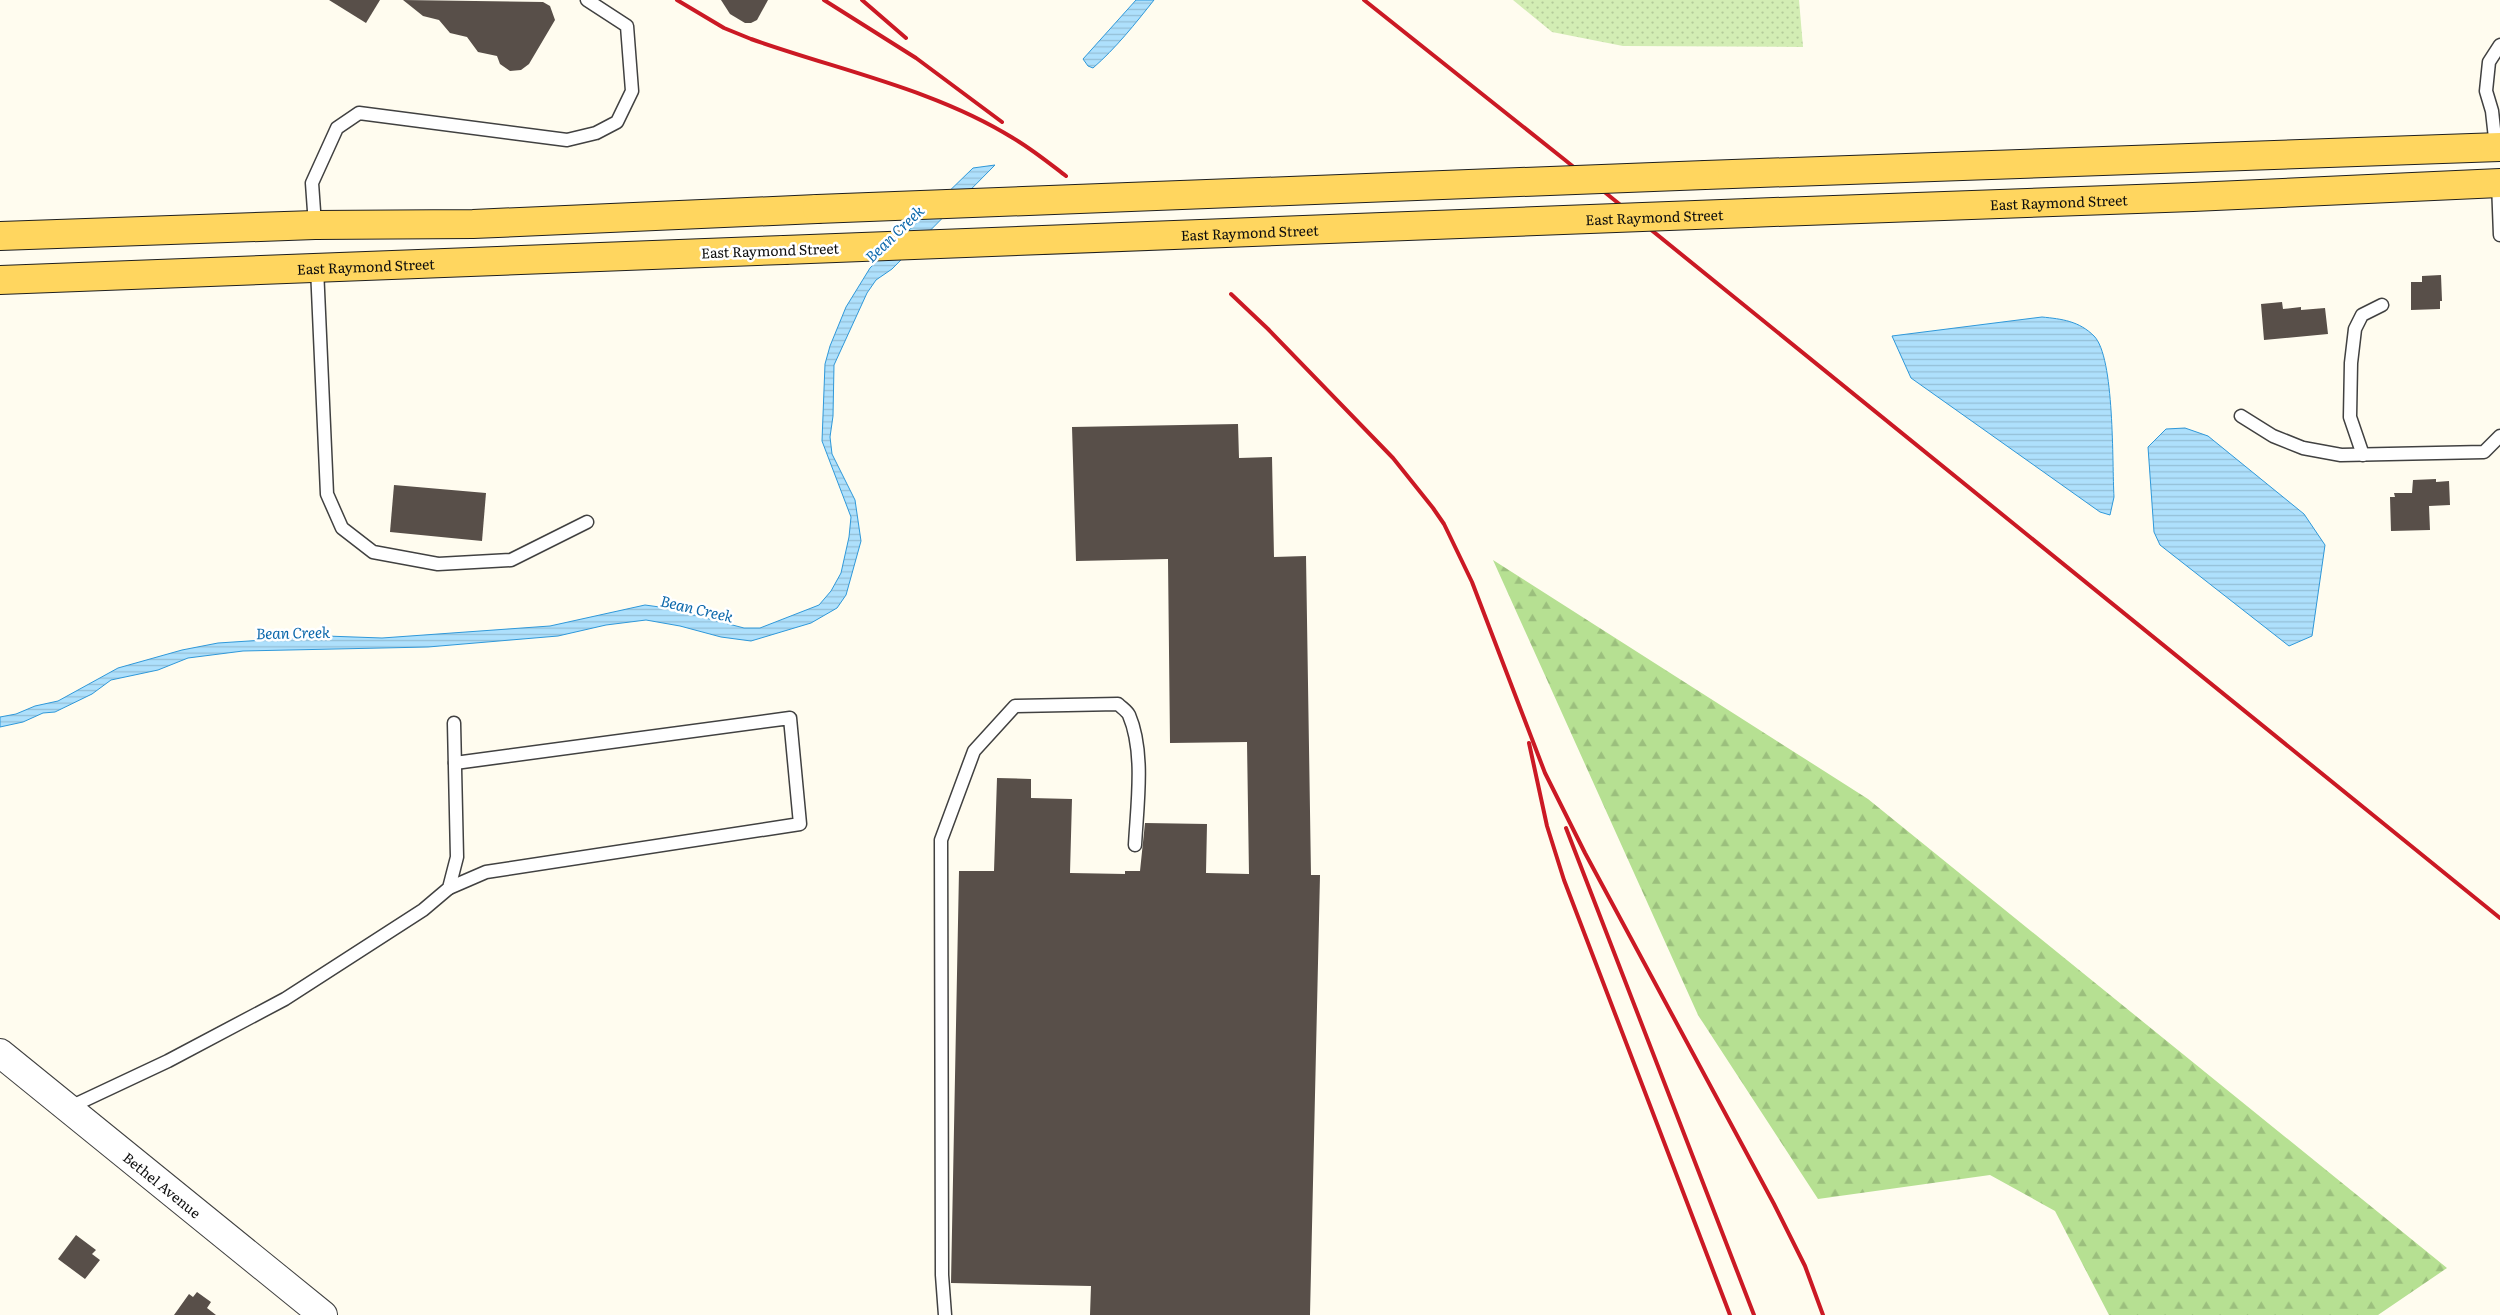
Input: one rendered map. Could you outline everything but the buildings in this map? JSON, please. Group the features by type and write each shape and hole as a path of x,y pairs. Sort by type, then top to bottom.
{"main road":[{"path":"0,236 315,225 473,224 817,209 2498,147 2499,183"},
{"name":"East Raymond Street","path":"0,280 1748,213 2193,198 2499,183"},
{"path":"315,225 317,268"}],"street":[{"name":"Bethel Avenue","path":"0,1054 323,1315"}],"lane":[{"path":"315,225 312,183 337,128 359,114 567,140 596,134 617,122 632,91 632,67 627,26 588,0"},
{"path":"2498,147 2492,111 2486,91 2489,62 2500,45"},
{"path":"2499,183 2500,235"},
{"path":"317,268 327,494 342,528 373,552 438,564 511,560 587,522"},
{"path":"2363,455 2350,417 2351,363 2355,329 2362,315 2382,304"},
{"path":"2241,416 2273,436 2302,448 2341,456 2484,452 2500,436"},
{"path":"946,1315 942,1275 941,840 974,751 1015,706 1118,704 1129,713 1135,737 1138,772 1135,845"},
{"path":"68,1108 177,1056 285,999 423,910 449,888 486,872 800,824 790,718 454,763"},
{"path":"449,888 458,856 454,723"}],"green space":[{"path":"1513,0 1799,0 1803,47 1623,46 1552,32"},
{"path":"1493,560 1868,799 2447,1268 2378,1315 2109,1315 2055,1211 1990,1175 1818,1199 1698,1015"}],"water":[{"path":"1136,0 1154,0 1110,52 1093,68 1088,66 1083,59"},
{"path":"995,165 892,269 876,280 867,293 834,365 833,416 830,437 832,454 855,500 861,541 846,595 837,608 811,623 751,641 721,637 680,626 646,620 606,625 558,636 428,647 243,651 188,658 158,670 111,680 92,694 55,712 43,713 23,722 0,727 0,717 58,701 118,668 182,650 218,643 326,636 382,638 550,626 645,605 667,608 744,628 760,628 819,605 831,591 841,573 849,537 851,517 822,441 825,364 830,346 846,307 870,268 973,168"},
{"path":"2042,317 2063,320 2082,327 2094,336 2101,348 2106,365 2111,412 2114,497 2110,515 2100,512 1911,378 1892,336"},
{"path":"2185,428 2208,436 2304,514 2325,545 2312,636 2289,646 2160,545 2154,532 2148,447 2166,429"}],"railway":[{"path":"677,0 724,28 751,39 918,93 951,106 983,121 1020,142 1066,176"},
{"path":"824,0 916,58 1002,122"},
{"path":"862,0 906,38"},
{"path":"1364,0 1565,160 2500,918"},
{"path":"1231,294 1268,329 1393,458 1444,524 1472,582 1545,773 1585,853 1774,1204 1805,1266 1823,1315"},
{"path":"1529,743 1547,826 1564,880 1730,1315"},
{"path":"1566,828 1754,1315"}],"water label":[{"name":"Bean Creek","path":"894,233"},
{"name":"Bean Creek","path":"697,608"},
{"name":"Bean Creek","path":"293,632"}]}
